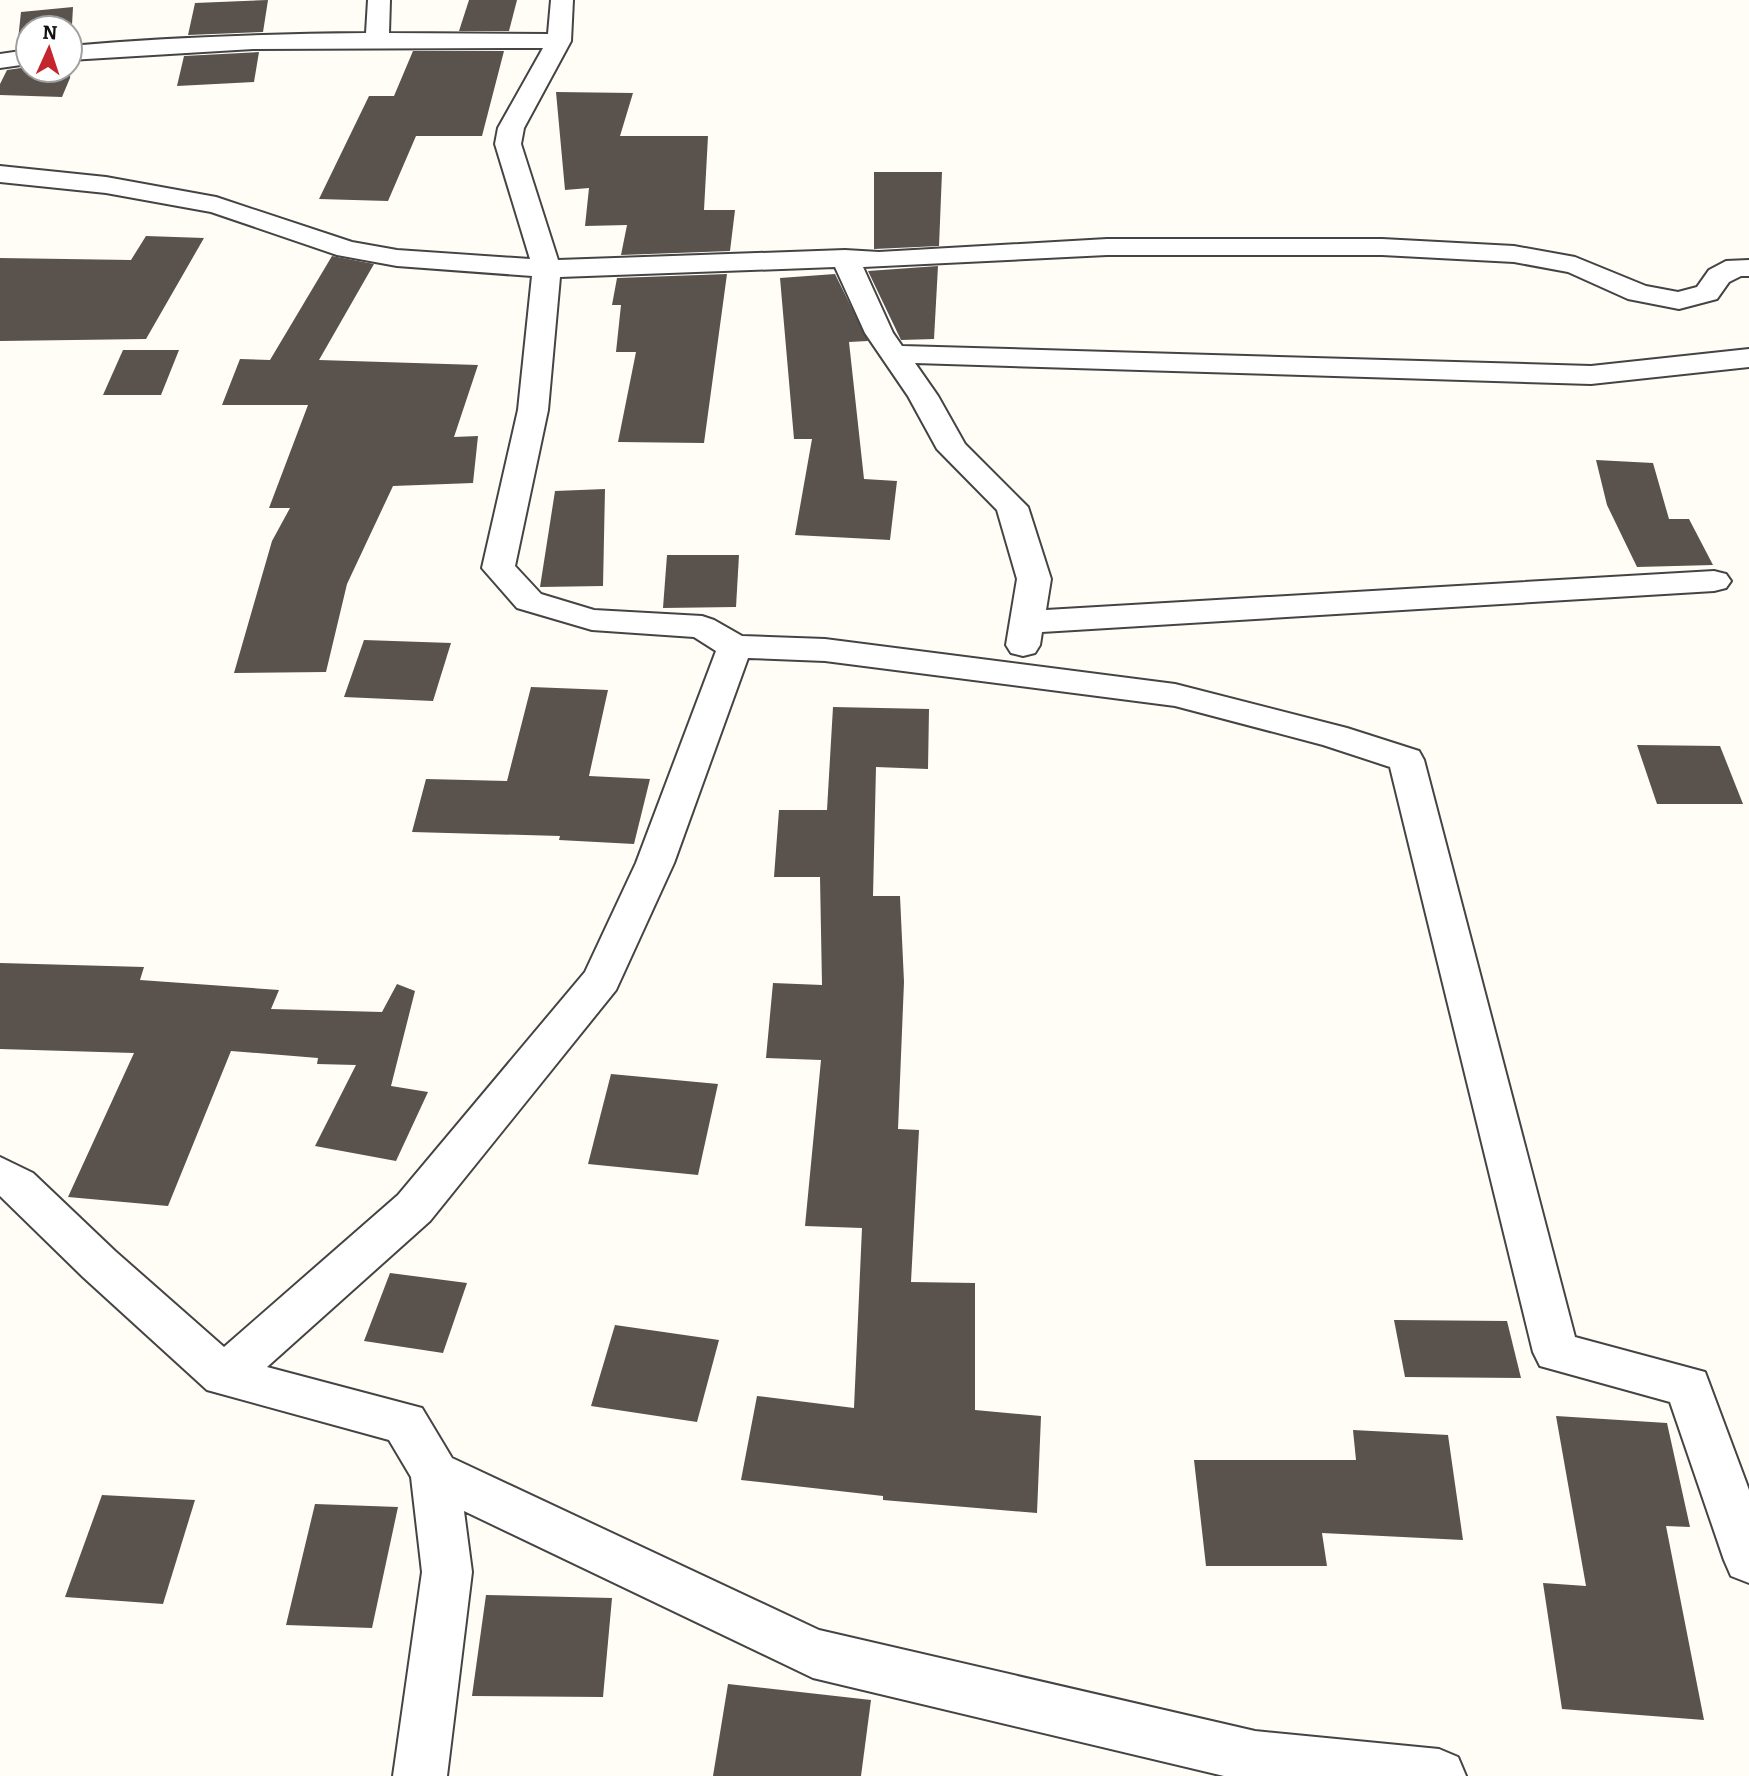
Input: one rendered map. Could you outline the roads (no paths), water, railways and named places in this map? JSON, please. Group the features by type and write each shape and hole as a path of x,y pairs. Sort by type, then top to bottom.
{"street":[{"path":"376,42 379,0"},
{"path":"562,0 559,41 511,128 508,144 547,269 533,410 498,568 529,601 592,620 702,628 735,647 825,650 1175,695 1334,736 1406,760 1556,1352 1688,1386 1747,1553"},
{"path":"84,52 164,44 267,40 559,41"},
{"path":"0,174 106,185 216,205 347,249 397,258 547,269 845,258 879,260 1107,247 1382,247 1514,254 1575,265 1638,293 1679,301 1707,293 1719,276 1736,267 1749,268"},
{"path":"845,258 879,333 923,396 952,449 1012,507 1034,579 1018,675"},
{"path":"894,354 1591,374 1749,358"},
{"path":"1027,622 1714,581"},
{"path":"225,1376 414,1208 601,980 664,841 735,647"},
{"path":"0,1174 18,1185 99,1264 225,1376 405,1423 435,1473 447,1572 420,1776"},
{"path":"435,1473 813,1653 1255,1757 1439,1776"}]}
